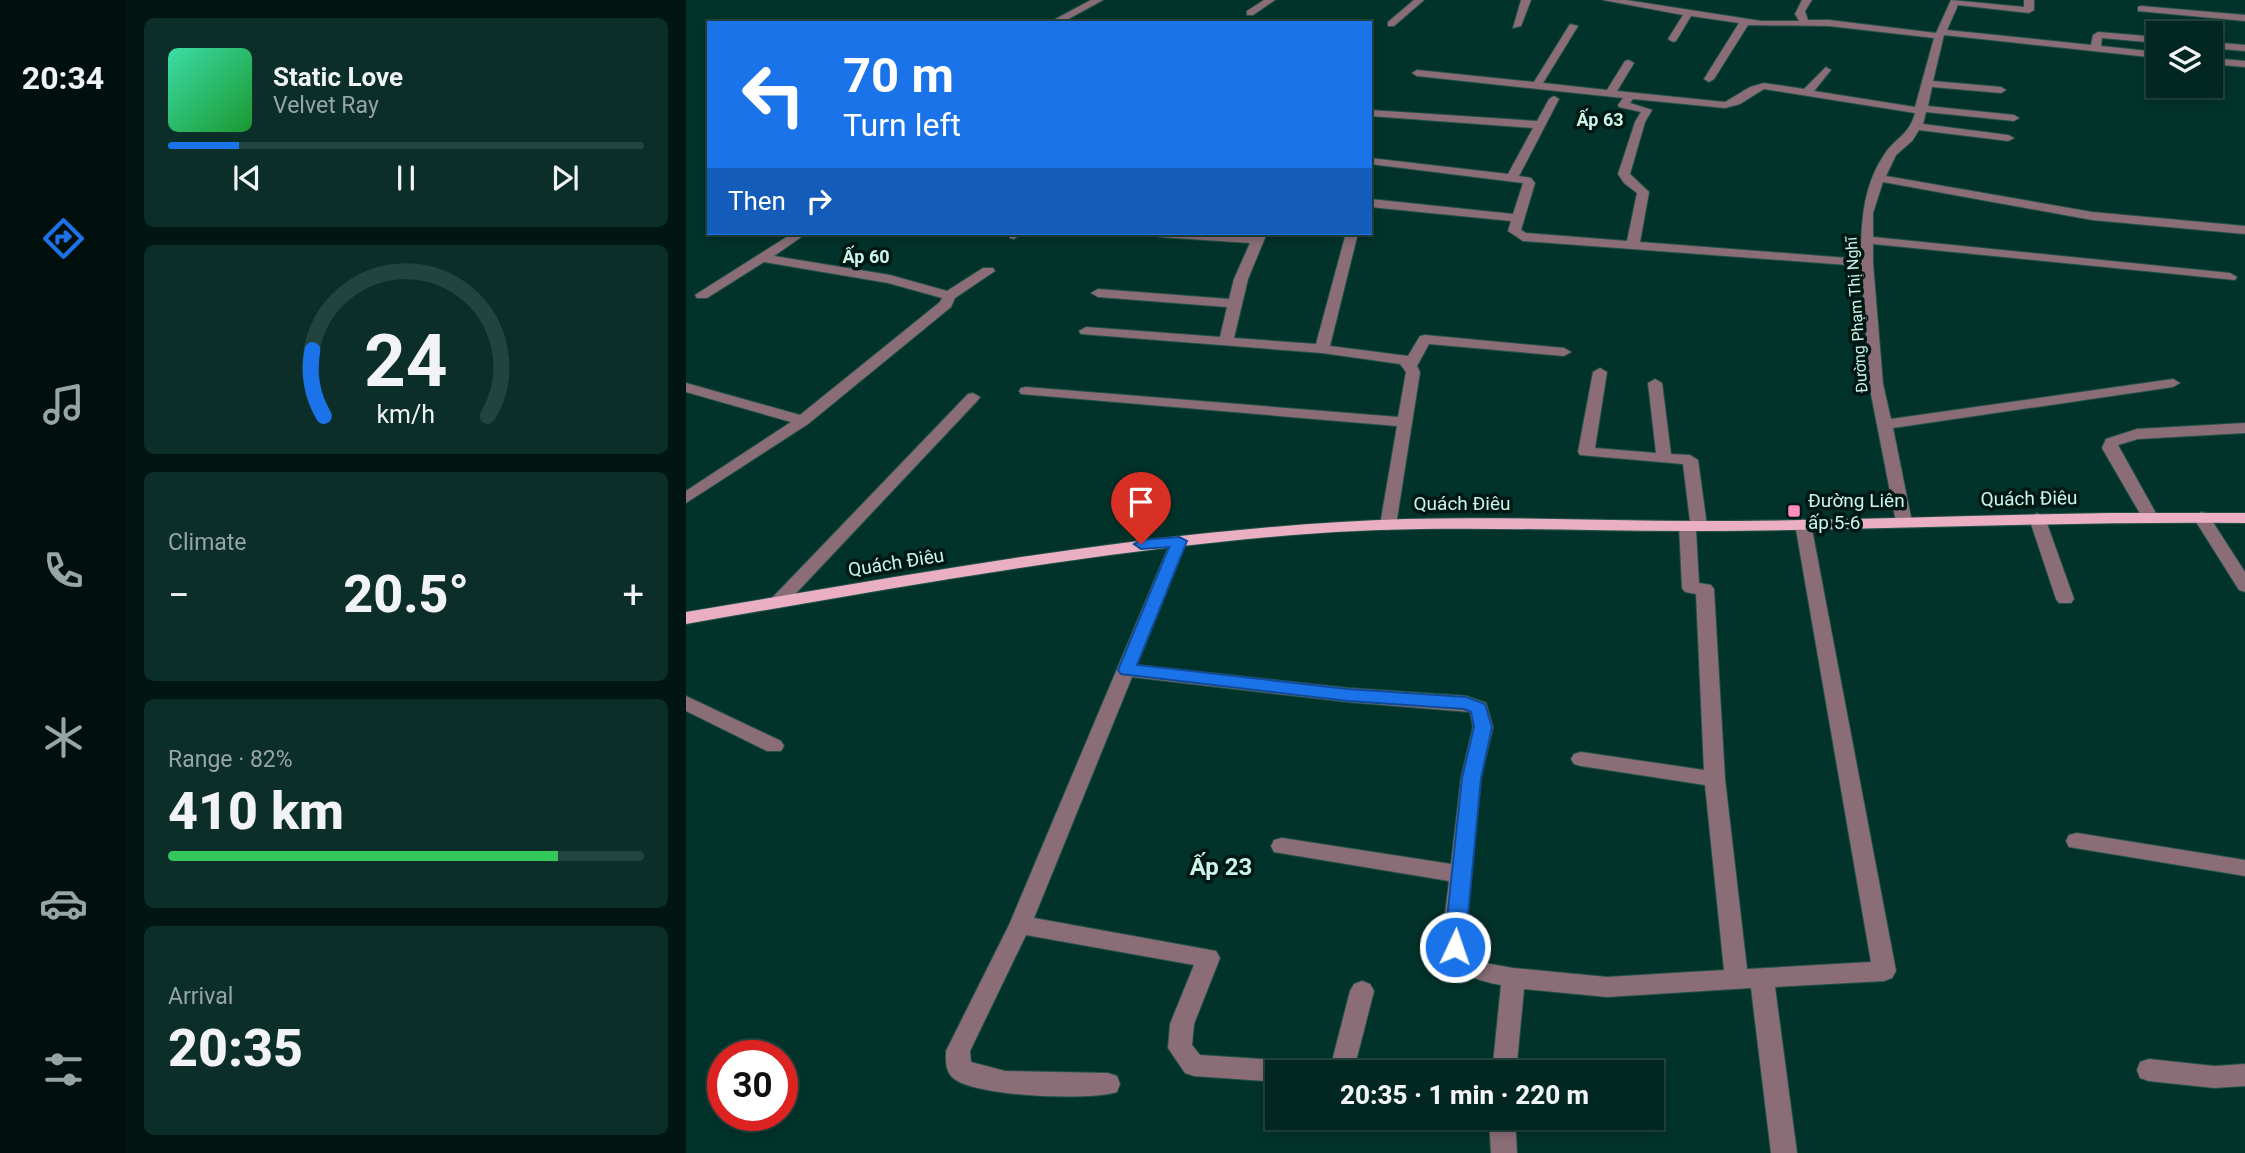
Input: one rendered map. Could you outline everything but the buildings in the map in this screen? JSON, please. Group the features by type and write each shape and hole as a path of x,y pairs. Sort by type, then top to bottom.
{"main road":[{"name":"Quách Điêu","path":"686,618 1141,544 1297,529 1388,525 1693,526 2037,518 2245,519"}],"street":[{"path":"1057,21 1098,0"},
{"path":"1250,13 1270,0"},
{"path":"1391,24 1419,0"},
{"path":"1516,26 1526,0"},
{"path":"1616,0 1670,4 1689,12 1773,25 1805,23 2146,54"},
{"path":"1805,23 1799,16 1799,10 1807,0"},
{"path":"1956,1 2029,10 2029,0"},
{"name":"Đường Phạm Thị Nghĩ","path":"1904,522 1876,384 1867,263 1867,213 1891,153 1908,139 1916,126 1939,34 1956,1"},
{"path":"2141,9 2245,18"},
{"path":"1673,39 1689,12"},
{"path":"1709,79 1745,22"},
{"path":"1537,85 1573,26"},
{"path":"2106,66 2099,49 2098,34 2146,39"},
{"path":"2223,46 2245,48"},
{"path":"1610,93 1629,62"},
{"path":"2223,62 2245,64"},
{"path":"1807,93 1826,70"},
{"path":"1418,73 1725,105 1741,100 1756,87 1920,110 2014,118"},
{"path":"1926,83 2001,90"},
{"path":"1630,95 1623,106 1647,110 1640,122 1624,174 1628,181 1643,192 1633,245"},
{"path":"1512,178 1554,99"},
{"path":"1372,113 1541,125"},
{"path":"1916,126 2008,138"},
{"path":"1372,161 1529,182 1514,230 1523,237 1867,263"},
{"path":"1879,178 2092,216 2170,221 2245,230"},
{"path":"1372,203 1519,218"},
{"path":"702,295 798,235"},
{"path":"1206,235 1259,237 1241,279 1226,342"},
{"path":"1322,349 1351,235"},
{"path":"1867,240 2230,277"},
{"path":"764,258 890,279 949,296"},
{"path":"686,498 803,421 946,304 949,296 988,271"},
{"path":"1098,293 1235,304"},
{"path":"1086,331 1322,349 1391,356 1405,360 1413,372 1388,525"},
{"path":"1409,367 1425,339 1564,352"},
{"path":"1600,372 1586,452 1690,460 1693,526 1691,588 1705,589 1715,779 1737,981"},
{"path":"1655,383 1664,458"},
{"path":"1885,425 2173,383"},
{"path":"686,387 803,421"},
{"path":"1026,391 1404,422"},
{"path":"778,602 973,397"},
{"path":"2150,517 2110,449 2111,442 2137,434 2245,428"},
{"path":"2202,517 2245,586"},
{"path":"2037,518 2066,599"},
{"path":"1127,670 1348,695 1473,704 1479,708 1483,727 1471,778 1454,940 1463,962 1476,971 1513,978 1607,987 1884,971 1803,524"},
{"path":"1108,1084 1010,1082 966,1075 959,1069 958,1051 1020,926 1179,541"},
{"path":"686,703 774,746"},
{"path":"1581,759 1715,779"},
{"path":"2077,841 2245,868"},
{"path":"1282,846 1461,874"},
{"path":"1020,926 1208,957 1182,1024 1180,1048 1194,1065 1265,1070"},
{"path":"1505,1060 1513,978"},
{"path":"1762,979 1784,1153"},
{"path":"1344,1060 1362,991"},
{"path":"2149,1070 2214,1077 2245,1075"},
{"path":"1503,1130 1504,1153"}],"place":[{"name":"Đường Liên ấp 5-6","path":"1794,511"}],"district":[{"name":"Ấp 63","path":"1600,120"},
{"name":"Ấp 60","path":"866,257"},
{"name":"Ấp 23","path":"1221,867"}],"route":[{"path":"1141,544 1179,541 1127,670 1348,695 1466,703 1479,708 1483,727 1471,778 1455,947"}]}
